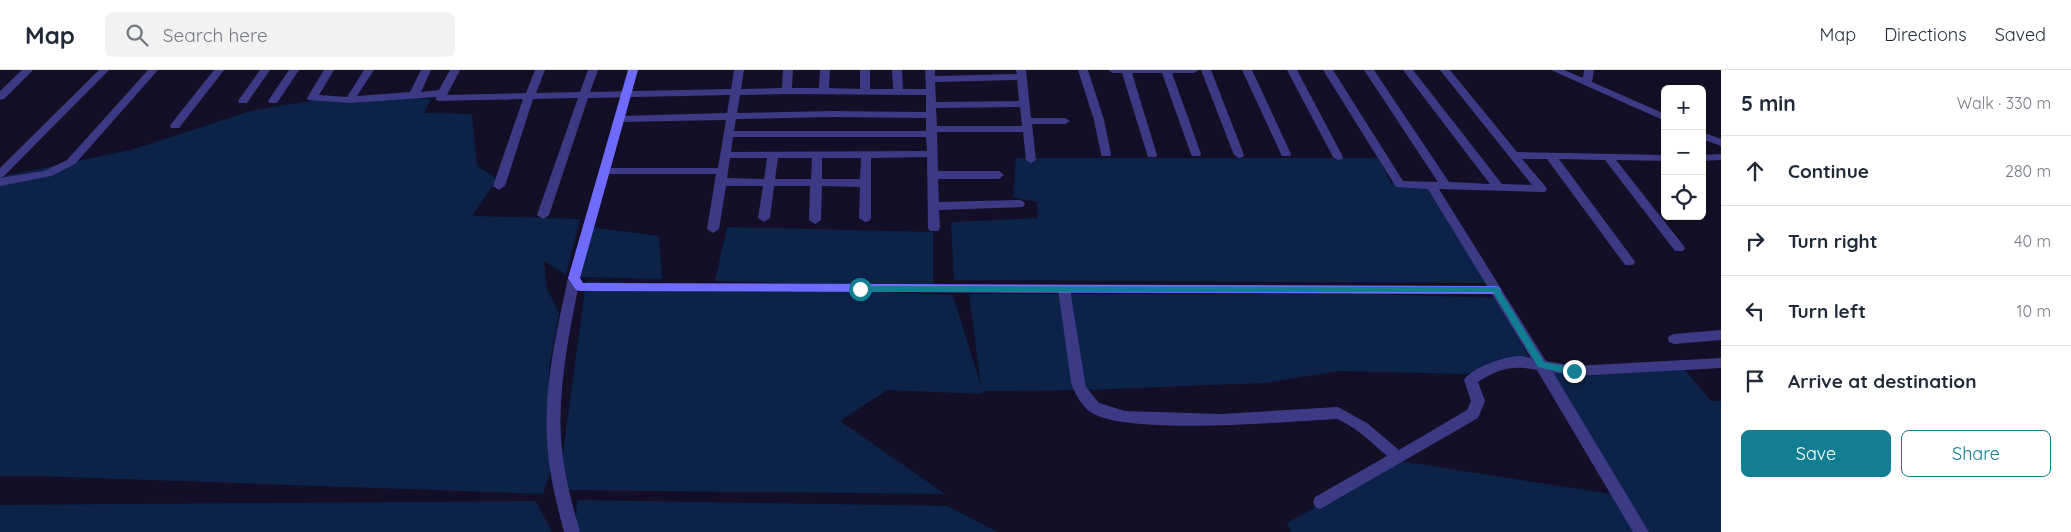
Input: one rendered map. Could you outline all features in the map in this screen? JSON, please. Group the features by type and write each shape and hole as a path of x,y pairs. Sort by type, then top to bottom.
{"street":[{"path":"0,97 28,70"},
{"path":"0,174 104,70"},
{"path":"0,182 47,174 70,162 153,70"},
{"path":"175,126 219,70"},
{"path":"243,101 266,70"},
{"path":"273,101 294,70"},
{"path":"329,70 312,98 350,100 443,93"},
{"path":"350,100 369,70"},
{"path":"414,95 426,70"},
{"path":"455,70 440,98 787,91 931,92"},
{"path":"500,186 529,97 540,70"},
{"path":"543,215 592,70"},
{"path":"572,532 555,460 553,423 561,354 574,278 633,70"},
{"path":"713,229 739,70"},
{"path":"787,91 788,70"},
{"path":"824,92 825,70"},
{"path":"865,70 865,92"},
{"path":"897,70 898,92"},
{"path":"1083,70 1099,120 1106,154"},
{"path":"1113,70 1194,70"},
{"path":"1126,70 1152,155"},
{"path":"1166,70 1196,154"},
{"path":"1206,70 1239,154"},
{"path":"1247,70 1286,154"},
{"path":"1292,70 1338,157"},
{"path":"1328,70 1400,184 1541,189 1445,70"},
{"path":"1369,70 1446,186"},
{"path":"1408,70 1499,188"},
{"path":"1556,70 1661,116"},
{"path":"1587,84 1589,70"},
{"path":"934,228 930,74 1022,74 1031,160"},
{"path":"619,119 832,114 1025,104"},
{"path":"729,134 932,131 1065,121"},
{"path":"1706,136 1720,141"},
{"path":"725,154 932,154"},
{"path":"764,218 773,154"},
{"path":"815,220 817,154"},
{"path":"865,218 866,154"},
{"path":"1514,155 1661,158"},
{"path":"1550,155 1629,262"},
{"path":"1607,156 1679,248"},
{"path":"1706,158 1721,157"},
{"path":"604,171 723,171"},
{"path":"933,175 999,175"},
{"path":"721,182 866,184"},
{"path":"1431,185 1641,532"},
{"path":"933,206 1019,204"},
{"path":"574,278 580,287 1495,290"},
{"path":"1064,289 1078,382 1080,389 1094,407 1107,413 1125,416 1221,420 1338,413 1348,417 1365,429 1397,457"},
{"path":"1674,339 1721,335"},
{"path":"1320,502 1473,414 1478,401 1471,380 1486,370 1518,361 1574,371 1721,364"}],"water":[{"path":"396,97 431,99 424,113 472,114 477,166 497,179 472,216 580,219 566,275 544,261 547,289 559,313 549,368 552,466 543,494 0,476 0,177 131,150 250,111 316,100"},
{"path":"1016,158 1378,158 1391,183 1435,188 1492,283 954,280 951,222 1038,218 1037,202 1013,197"},
{"path":"590,227 659,236 662,279 581,277"},
{"path":"727,227 933,232 933,287 715,281"},
{"path":"586,281 953,295 981,386 969,294 1369,294 1499,298 1528,356 1466,374 1338,371 1264,383 1085,390 982,391 983,394 887,390 840,421 945,494 558,490"},
{"path":"1684,369 1711,401 1721,401 1721,532 1647,532 1547,372"},
{"path":"1400,461 1611,494 1634,532 1291,532 1287,523"},
{"path":"577,500 948,506 997,532 575,532"},
{"path":"536,501 552,532 0,532 0,505"}],"route":[{"path":"860,289 1495,290 1541,364 1574,371"}]}
